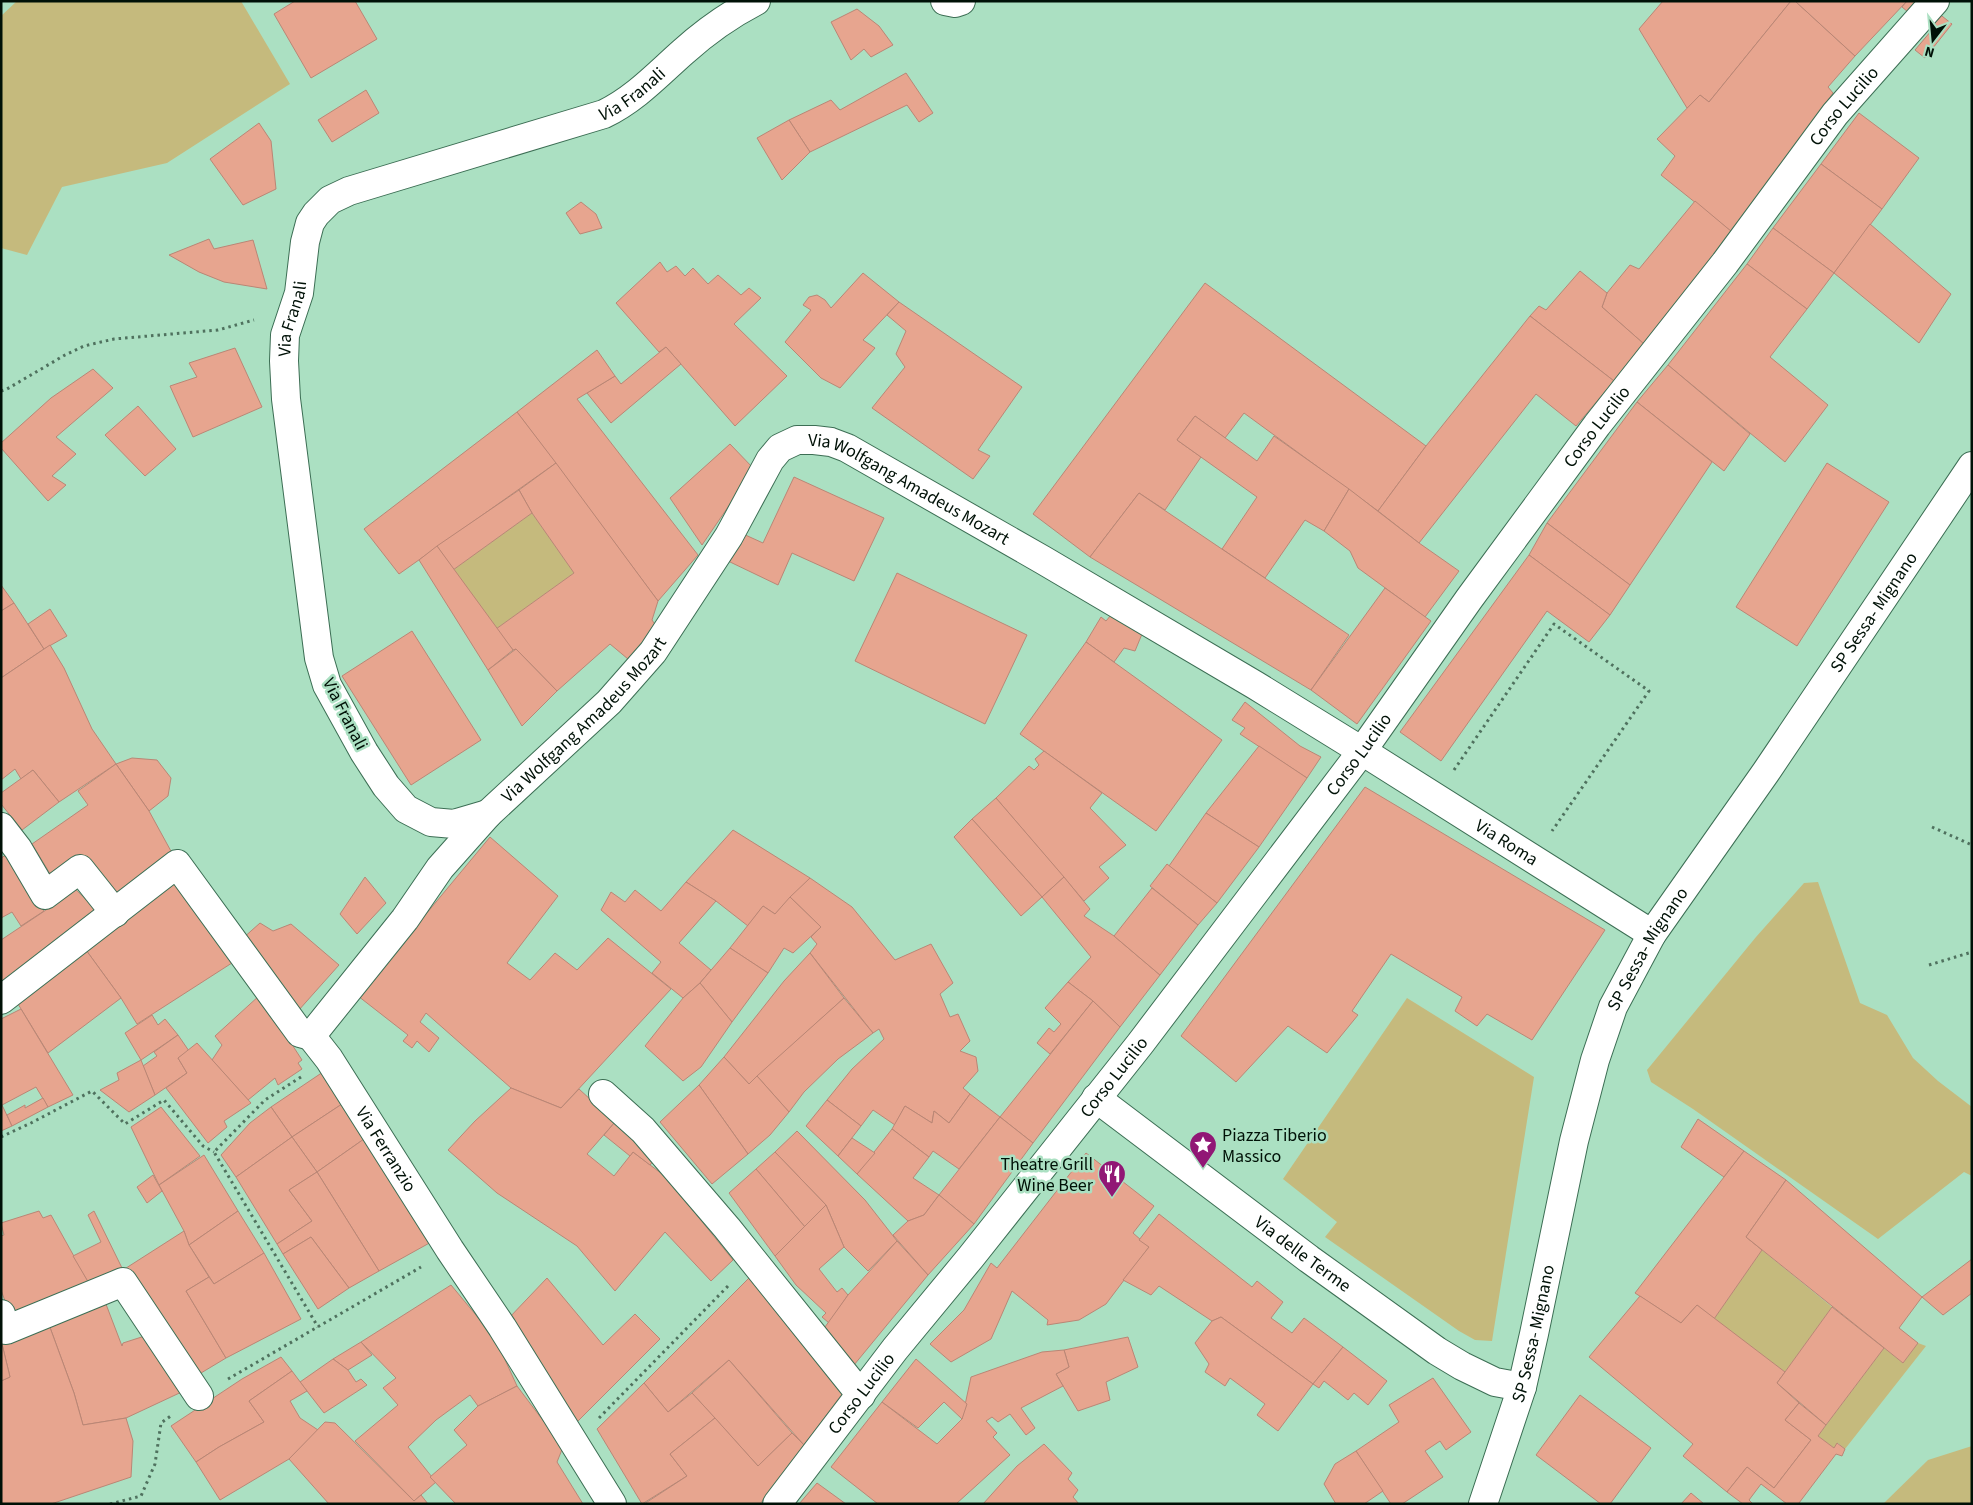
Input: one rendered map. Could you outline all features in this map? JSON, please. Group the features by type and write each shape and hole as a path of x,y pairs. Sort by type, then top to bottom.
{"street":[{"name":"Via Franali","path":"488,814 454,824 431,822 406,809 386,786 364,752 327,685 319,658 286,399 284,361 285,335 299,293 305,242 310,223 330,200 349,191 604,114 633,98 684,50 756,1"},
{"path":"945,1 955,3 961,1"},
{"name":"Corso Lucilio","path":"777,1504 896,1349 971,1258 1140,1044 1362,751 1464,607 1598,425 1724,263 1836,114 1935,1"},
{"name":"Via Wolfgang Amadeus Mozart","path":"488,814 609,702 637,671 671,625 728,536 770,460 780,448 798,440 831,442 847,448 1060,570 1362,751"},
{"name":"SP Sessa- Mignano","path":"1483,1504 1522,1388 1574,1141 1594,1060 1613,1007 1652,934 1766,772 1972,466"},
{"name":"Via Roma","path":"1362,751 1652,934"},
{"path":"311,1036 405,919 440,868 488,814"},
{"path":"1,827 18,849 45,896 80,869 114,913 1,1000"},
{"name":"Via Ferranzio","path":"114,913 177,864 300,1033 311,1036 329,1059 450,1250 502,1327 612,1504"},
{"path":"603,1094 643,1130 754,1260 861,1395"},
{"name":"Via delle Terme","path":"1096,1098 1309,1259 1437,1351 1495,1382 1522,1388"},
{"path":"1,1314 6,1330 123,1282 198,1396"}],"path":[{"path":"1,391 65,354 84,346 114,340 218,330 294,309"},
{"path":"1436,797 1554,624 1649,691 1551,833"},
{"path":"1932,827 1972,845"},
{"path":"1929,965 1972,952"},
{"path":"214,1152 240,1123 265,1100 329,1059"},
{"path":"1,1137 92,1091 126,1124 164,1100 204,1146 214,1152 318,1326"},
{"path":"110,1504 141,1496 155,1464 161,1423 198,1396 450,1250"},
{"path":"574,1443 754,1260"}],"shaded area":[{"path":"17,1 241,1 290,84 167,163 62,187 27,255 1,248 1,16"},
{"path":"532,513 574,573 496,629 453,570"},
{"path":"1818,882 1860,1003 1887,1015 1913,1058 1938,1081 1972,1107 1972,1176 1964,1172 1878,1239 1693,1109 1651,1082 1647,1070 1756,937 1804,883"},
{"path":"1407,998 1534,1077 1492,1341 1475,1340 1459,1331 1325,1237 1337,1222 1283,1179"},
{"path":"1762,1250 1832,1307 1785,1372 1714,1319"},
{"path":"1918,1343 1926,1346 1845,1449 1838,1443 1834,1448 1818,1436 1884,1348 1903,1363"},
{"path":"1972,1446 1972,1504 1883,1504 1928,1460"}],"building":[{"path":"295,1 355,1 377,39 311,78 274,14"},
{"path":"1663,1 1791,1 1709,102 1700,95 1687,108 1639,29"},
{"path":"1791,1 1795,1 1855,56 1828,87 1833,93 1732,232 1661,175 1675,156 1657,139 1700,95 1709,102"},
{"path":"1795,1 1907,1 1855,56"},
{"path":"1907,1 1923,1 1952,24 1925,58 1915,50 1931,31 1902,7"},
{"path":"857,9 879,26 893,45 871,57 864,49 851,60 831,22"},
{"path":"906,73 933,113 919,122 907,105 810,152 789,120 831,100 840,110"},
{"path":"366,90 379,113 332,142 318,120"},
{"path":"1859,113 1919,158 1882,209 1821,164"},
{"path":"789,120 810,152 782,180 757,138"},
{"path":"259,123 271,141 276,189 243,205 210,159"},
{"path":"1821,164 1882,209 1834,273 1773,228"},
{"path":"1695,201 1732,232 1644,344 1602,307 1607,293 1630,265 1639,269"},
{"path":"581,202 596,214 602,228 580,234 566,213"},
{"path":"1870,224 1951,294 1919,343 1834,273"},
{"path":"1773,228 1834,273 1807,309 1747,264"},
{"path":"209,239 214,249 253,240 267,289 224,282 199,272 169,255"},
{"path":"660,262 667,272 676,266 685,276 693,268 708,284 718,275 741,295 749,288 761,298 734,324 787,376 735,426 666,347 659,352 616,303"},
{"path":"1747,264 1807,309 1770,357 1828,405 1785,462 1668,365"},
{"path":"1580,271 1607,293 1602,307 1644,344 1614,381 1530,316 1539,306 1546,310"},
{"path":"863,273 899,302 863,340 875,348 840,388 821,378 785,342 811,310 803,305 809,297 817,295 825,300 831,308"},
{"path":"1205,283 1426,446 1378,511 1244,413 1225,438 1195,416 1177,440 1201,457 1165,510 1139,493 1090,557 1033,514"},
{"path":"899,302 1022,387 978,450 990,456 973,479 872,408 905,367 896,354 906,331 887,315"},
{"path":"1530,316 1614,381 1576,426 1536,394 1419,543 1378,511 1426,446"},
{"path":"666,347 681,364 611,423 587,393 615,376 621,384"},
{"path":"235,348 262,407 193,437 170,386 197,377 189,363"},
{"path":"597,350 615,376 577,399 698,555 658,601 517,412"},
{"path":"1668,365 1750,434 1724,471 1637,402"},
{"path":"93,369 113,388 56,437 76,454 52,476 66,485 48,501 1,448 1,443 51,398"},
{"path":"1637,402 1712,462 1630,585 1547,523"},
{"path":"138,406 176,449 145,476 105,435"},
{"path":"517,412 556,463 399,574 364,529"},
{"path":"1195,416 1257,461 1274,436 1349,489 1324,531 1305,520 1265,578 1222,549 1257,497 1177,440"},
{"path":"730,444 754,469 702,545 670,498"},
{"path":"556,463 658,601 652,620 656,626 628,659 610,644 557,691 516,649 513,650 496,629 574,573 532,513 519,490"},
{"path":"1827,463 1889,502 1797,646 1736,607"},
{"path":"794,477 884,518 854,581 792,553 778,585 728,561 741,533 763,543"},
{"path":"1349,489 1459,571 1425,617 1358,568 1350,551 1324,531"},
{"path":"519,490 532,513 453,570 437,546"},
{"path":"1139,493 1349,635 1311,690 1090,557"},
{"path":"1547,523 1630,585 1610,615 1529,555"},
{"path":"437,546 513,650 488,670 419,560"},
{"path":"1529,555 1610,615 1589,642 1547,611 1441,761 1400,732"},
{"path":"897,573 1027,635 985,724 855,661"},
{"path":"1,585 14,603 1,611"},
{"path":"1385,588 1431,621 1357,724 1311,690"},
{"path":"14,603 44,649 1,678 1,611"},
{"path":"50,609 67,636 44,649 28,624"},
{"path":"1111,615 1142,634 1135,651 1124,648 1114,662 1086,642 1101,617 1106,621"},
{"path":"412,631 481,740 411,785 342,676"},
{"path":"1086,642 1222,740 1156,831 1020,734"},
{"path":"50,645 64,668 92,729 116,764 59,802 33,770 21,779 15,769 1,780 1,678"},
{"path":"516,649 557,691 522,726 488,670"},
{"path":"1245,702 1300,746 1321,757 1307,778 1240,734 1245,728 1232,720"},
{"path":"1259,746 1307,778 1259,847 1206,813"},
{"path":"1044,751 1102,793 1090,808 1126,845 1099,867 1109,878 1084,901 996,798 1029,766 1034,770 1039,765 1035,759"},
{"path":"132,758 157,760 171,778 168,796 149,811 116,764"},
{"path":"116,764 149,811 172,853 116,898 83,856 52,877 32,844 88,805 78,791"},
{"path":"33,770 59,802 22,830 1,804 1,793"},
{"path":"1365,787 1605,930 1532,1040 1487,1014 1477,1026 1455,1011 1462,997 1391,954 1352,1011 1358,1015 1327,1053 1288,1026 1236,1082 1181,1036"},
{"path":"996,798 1064,877 1042,897 972,819"},
{"path":"1206,813 1259,847 1217,903 1169,866"},
{"path":"972,819 1042,897 1021,916 954,837"},
{"path":"733,830 810,878 775,914 763,906 748,926 716,901 686,882"},
{"path":"490,837 558,896 507,963 530,980 555,953 577,970 608,938 671,989 561,1108 511,1088 426,1013 420,1022 439,1038 429,1052 417,1041 412,1048 403,1041 408,1035 358,996"},
{"path":"6,855 44,911 21,926 12,912 1,918 1,858"},
{"path":"1167,864 1217,903 1198,925 1150,886"},
{"path":"365,877 386,903 357,934 340,914"},
{"path":"1064,877 1090,909 1084,916 1114,936 1160,975 1120,1027 1093,1001 1068,982 1091,957 1042,897"},
{"path":"810,878 852,907 895,960 931,944 953,983 940,994 950,1017 958,1014 970,1041 960,1051 976,1057 978,1071 963,1088 970,1094 949,1123 934,1111 932,1123 905,1106 895,1125 873,1110 861,1126 827,1100 852,1069 884,1039 879,1029 873,1033 810,953 817,944 811,937 821,927 790,897"},
{"path":"173,880 235,961 137,1024 121,998 86,950"},
{"path":"686,882 716,901 679,943 711,970 683,998 652,973 661,962 601,910 611,892 625,902 635,890 661,911"},
{"path":"73,887 96,909 1,987 1,940 55,904"},
{"path":"1152,888 1198,925 1160,975 1114,936"},
{"path":"790,897 821,927 793,953 784,948 768,973 730,948 763,906 775,914"},
{"path":"260,923 273,931 291,924 339,965 298,1011 272,984 271,970 242,939"},
{"path":"730,948 768,973 732,1022 700,983"},
{"path":"86,950 121,998 48,1053 18,1004"},
{"path":"810,953 844,998 749,1084 724,1057 784,981"},
{"path":"1068,982 1093,1001 1050,1054 1037,1043 1049,1028 1054,1032 1061,1024 1045,1008"},
{"path":"700,983 732,1022 701,1067 683,1081 645,1046 683,998"},
{"path":"260,995 302,1060 298,1063 302,1069 278,1085 275,1078 248,1100 212,1060 222,1045 215,1036"},
{"path":"844,998 873,1033 838,1059 804,1092 789,1112 757,1076"},
{"path":"1093,1001 1120,1027 1033,1143 1000,1117"},
{"path":"21,1009 73,1095 48,1107 36,1087 2,1105 12,1126 1,1131 1,1019"},
{"path":"152,1015 158,1025 165,1019 178,1035 141,1060 125,1033"},
{"path":"178,1035 189,1051 178,1058 187,1073 155,1095 143,1066 157,1056 154,1052"},
{"path":"197,1043 251,1103 224,1121 227,1127 208,1143 166,1088 187,1073 178,1058"},
{"path":"724,1057 749,1084 757,1076 789,1112 770,1135 748,1154 699,1085"},
{"path":"141,1060 155,1095 129,1112 100,1090 119,1080 117,1073"},
{"path":"323,1072 342,1104 292,1137 271,1107"},
{"path":"699,1085 748,1154 712,1184 660,1122"},
{"path":"511,1088 561,1108 579,1089 615,1122 587,1154 614,1176 633,1152 666,1177 733,1260 711,1281 665,1232 615,1291 577,1246 497,1193 448,1150 475,1121"},
{"path":"970,1094 1000,1117 959,1169 933,1151 929,1157 892,1129 905,1106 932,1123 934,1111 949,1123"},
{"path":"43,1098 48,1107 12,1126 7,1115"},
{"path":"827,1100 861,1126 838,1156 806,1126"},
{"path":"342,1104 364,1139 317,1172 292,1137"},
{"path":"161,1107 200,1156 159,1185 131,1127"},
{"path":"271,1107 292,1137 236,1177 221,1155 250,1123"},
{"path":"1000,1117 1033,1143 974,1224 939,1195"},
{"path":"1698,1119 1744,1151 1724,1177 1681,1147"},
{"path":"615,1122 656,1158 650,1165 633,1152 630,1156 604,1135"},
{"path":"892,1129 929,1157 913,1178 939,1195 924,1215 908,1221 857,1174"},
{"path":"797,1131 865,1200 897,1241 868,1271 844,1247 826,1205 775,1152"},
{"path":"292,1137 317,1172 289,1190 312,1221 277,1244 236,1177"},
{"path":"852,1138 875,1153 857,1174 838,1156"},
{"path":"364,1139 433,1241 379,1271 317,1172"},
{"path":"1744,1151 1786,1180 1746,1237 1762,1250 1714,1319 1697,1305 1681,1323 1635,1293"},
{"path":"775,1152 826,1205 805,1227 756,1169"},
{"path":"1086,1153 1154,1206 1133,1233 1149,1247 1106,1304 1079,1320 1047,1325 1048,1320 1012,1291 991,1339 951,1362 930,1344 964,1310 991,1263 997,1268"},
{"path":"204,1155 238,1211 189,1245 184,1231 159,1185"},
{"path":"756,1169 805,1227 775,1256 729,1193"},
{"path":"317,1172 379,1271 349,1288 311,1237 283,1254 277,1244 312,1221 289,1190"},
{"path":"153,1175 162,1191 147,1203 137,1187"},
{"path":"1786,1180 1922,1297 1899,1328 1918,1343 1903,1363 1746,1237"},
{"path":"939,1195 974,1224 928,1275 893,1235 908,1221 924,1215"},
{"path":"826,1205 844,1247 819,1269 837,1292 842,1288 848,1295 829,1323 822,1317 826,1313 796,1285 775,1256"},
{"path":"39,1211 43,1218 51,1215 90,1285 12,1320 1,1290 1,1236 4,1235 1,1223"},
{"path":"94,1211 123,1270 90,1285 73,1256 101,1242 88,1215"},
{"path":"238,1211 264,1253 214,1284 189,1245"},
{"path":"1159,1214 1252,1287 1257,1281 1283,1302 1271,1318 1292,1333 1304,1318 1343,1347 1313,1384 1221,1317 1212,1321 1159,1286 1151,1295 1123,1280 1149,1247 1139,1240"},
{"path":"184,1231 189,1245 209,1277 186,1291 226,1358 196,1376 123,1270"},
{"path":"311,1237 349,1288 318,1309 283,1254"},
{"path":"897,1241 928,1275 854,1365 825,1327 848,1295"},
{"path":"264,1253 301,1319 226,1358 186,1291 209,1277 214,1284"},
{"path":"1972,1259 1972,1293 1943,1315 1922,1297"},
{"path":"752,1275 845,1390 804,1445 729,1360 668,1412 644,1383"},
{"path":"547,1278 603,1345 635,1314 660,1339 577,1422 529,1359 508,1319"},
{"path":"451,1285 495,1338 517,1386 478,1406 470,1395 436,1420 408,1447 436,1482 414,1501 355,1441 398,1405 383,1388 396,1378 361,1342"},
{"path":"1640,1296 1681,1323 1697,1305 1785,1372 1777,1383 1799,1403 1785,1420 1811,1440 1774,1488 1747,1467 1727,1492 1683,1456 1693,1444 1589,1357"},
{"path":"104,1299 122,1346 123,1343 151,1334 188,1389 126,1418 83,1425 74,1393 48,1322"},
{"path":"1832,1307 1884,1348 1826,1425 1777,1383"},
{"path":"1221,1317 1313,1384 1278,1431 1257,1415 1265,1404 1230,1378 1225,1386 1205,1372 1209,1364 1195,1343 1212,1321"},
{"path":"48,1322 74,1393 83,1425 126,1418 133,1441 131,1477 51,1504 1,1504 1,1381 10,1377 2,1344"},
{"path":"1128,1337 1138,1367 1106,1382 1110,1400 1078,1411 1056,1374 1069,1367 1064,1350"},
{"path":"361,1342 372,1355 348,1370 333,1359"},
{"path":"1,1344 10,1377 1,1381"},
{"path":"1343,1347 1387,1381 1368,1405 1354,1393 1348,1400 1324,1381 1319,1388 1313,1384"},
{"path":"1064,1350 1069,1367 1056,1374 1063,1386 1021,1408 1035,1428 1026,1435 1010,1414 998,1422 992,1417 986,1421 997,1433 993,1437 1010,1455 956,1504 878,1504 831,1467 882,1402 937,1444 962,1419 971,1377 1042,1352"},
{"path":"281,1357 292,1371 249,1401 264,1422 196,1462 171,1426 242,1379"},
{"path":"333,1359 348,1370 356,1382 361,1379 367,1385 324,1413 300,1382"},
{"path":"916,1359 967,1404 962,1419 944,1402 918,1428 882,1402"},
{"path":"729,1360 792,1433 758,1466 692,1393"},
{"path":"292,1371 307,1391 290,1401 300,1418 318,1430 289,1459 220,1500 196,1462 264,1422 249,1401"},
{"path":"1433,1378 1471,1432 1446,1450 1440,1441 1425,1451 1443,1477 1402,1504 1391,1504 1356,1451 1399,1422 1389,1405"},
{"path":"644,1383 668,1412 692,1393 715,1418 670,1454 687,1476 642,1504 597,1429"},
{"path":"517,1386 563,1447 557,1462 583,1504 456,1504 430,1477 467,1445 454,1430 478,1406"},
{"path":"1580,1395 1651,1448 1610,1504 1601,1504 1536,1455"},
{"path":"1799,1403 1826,1425 1818,1436 1834,1448 1837,1443 1845,1449 1842,1456 1836,1454 1800,1504 1787,1504 1761,1484 1749,1500 1753,1504 1743,1504 1727,1492 1747,1467 1774,1488 1811,1440 1785,1420"},
{"path":"715,1418 758,1466 792,1433 804,1445 760,1504 644,1504 687,1476 670,1454"},
{"path":"325,1422 335,1423 414,1501 421,1495 428,1504 329,1504 289,1459"},
{"path":"1044,1444 1072,1473 1068,1479 1078,1490 1073,1497 1079,1504 983,1504 1017,1466"},
{"path":"1356,1451 1383,1491 1364,1504 1336,1504 1324,1484 1335,1464"},
{"path":"817,1483 846,1504 799,1504"},
{"path":"1691,1493 1704,1504 1681,1504"}],"place":[{"name":"Piazza Tiberio Massico","path":"1203,1169"},
{"name":"Theatre Grill Wine Beer","path":"1112,1198"}]}
